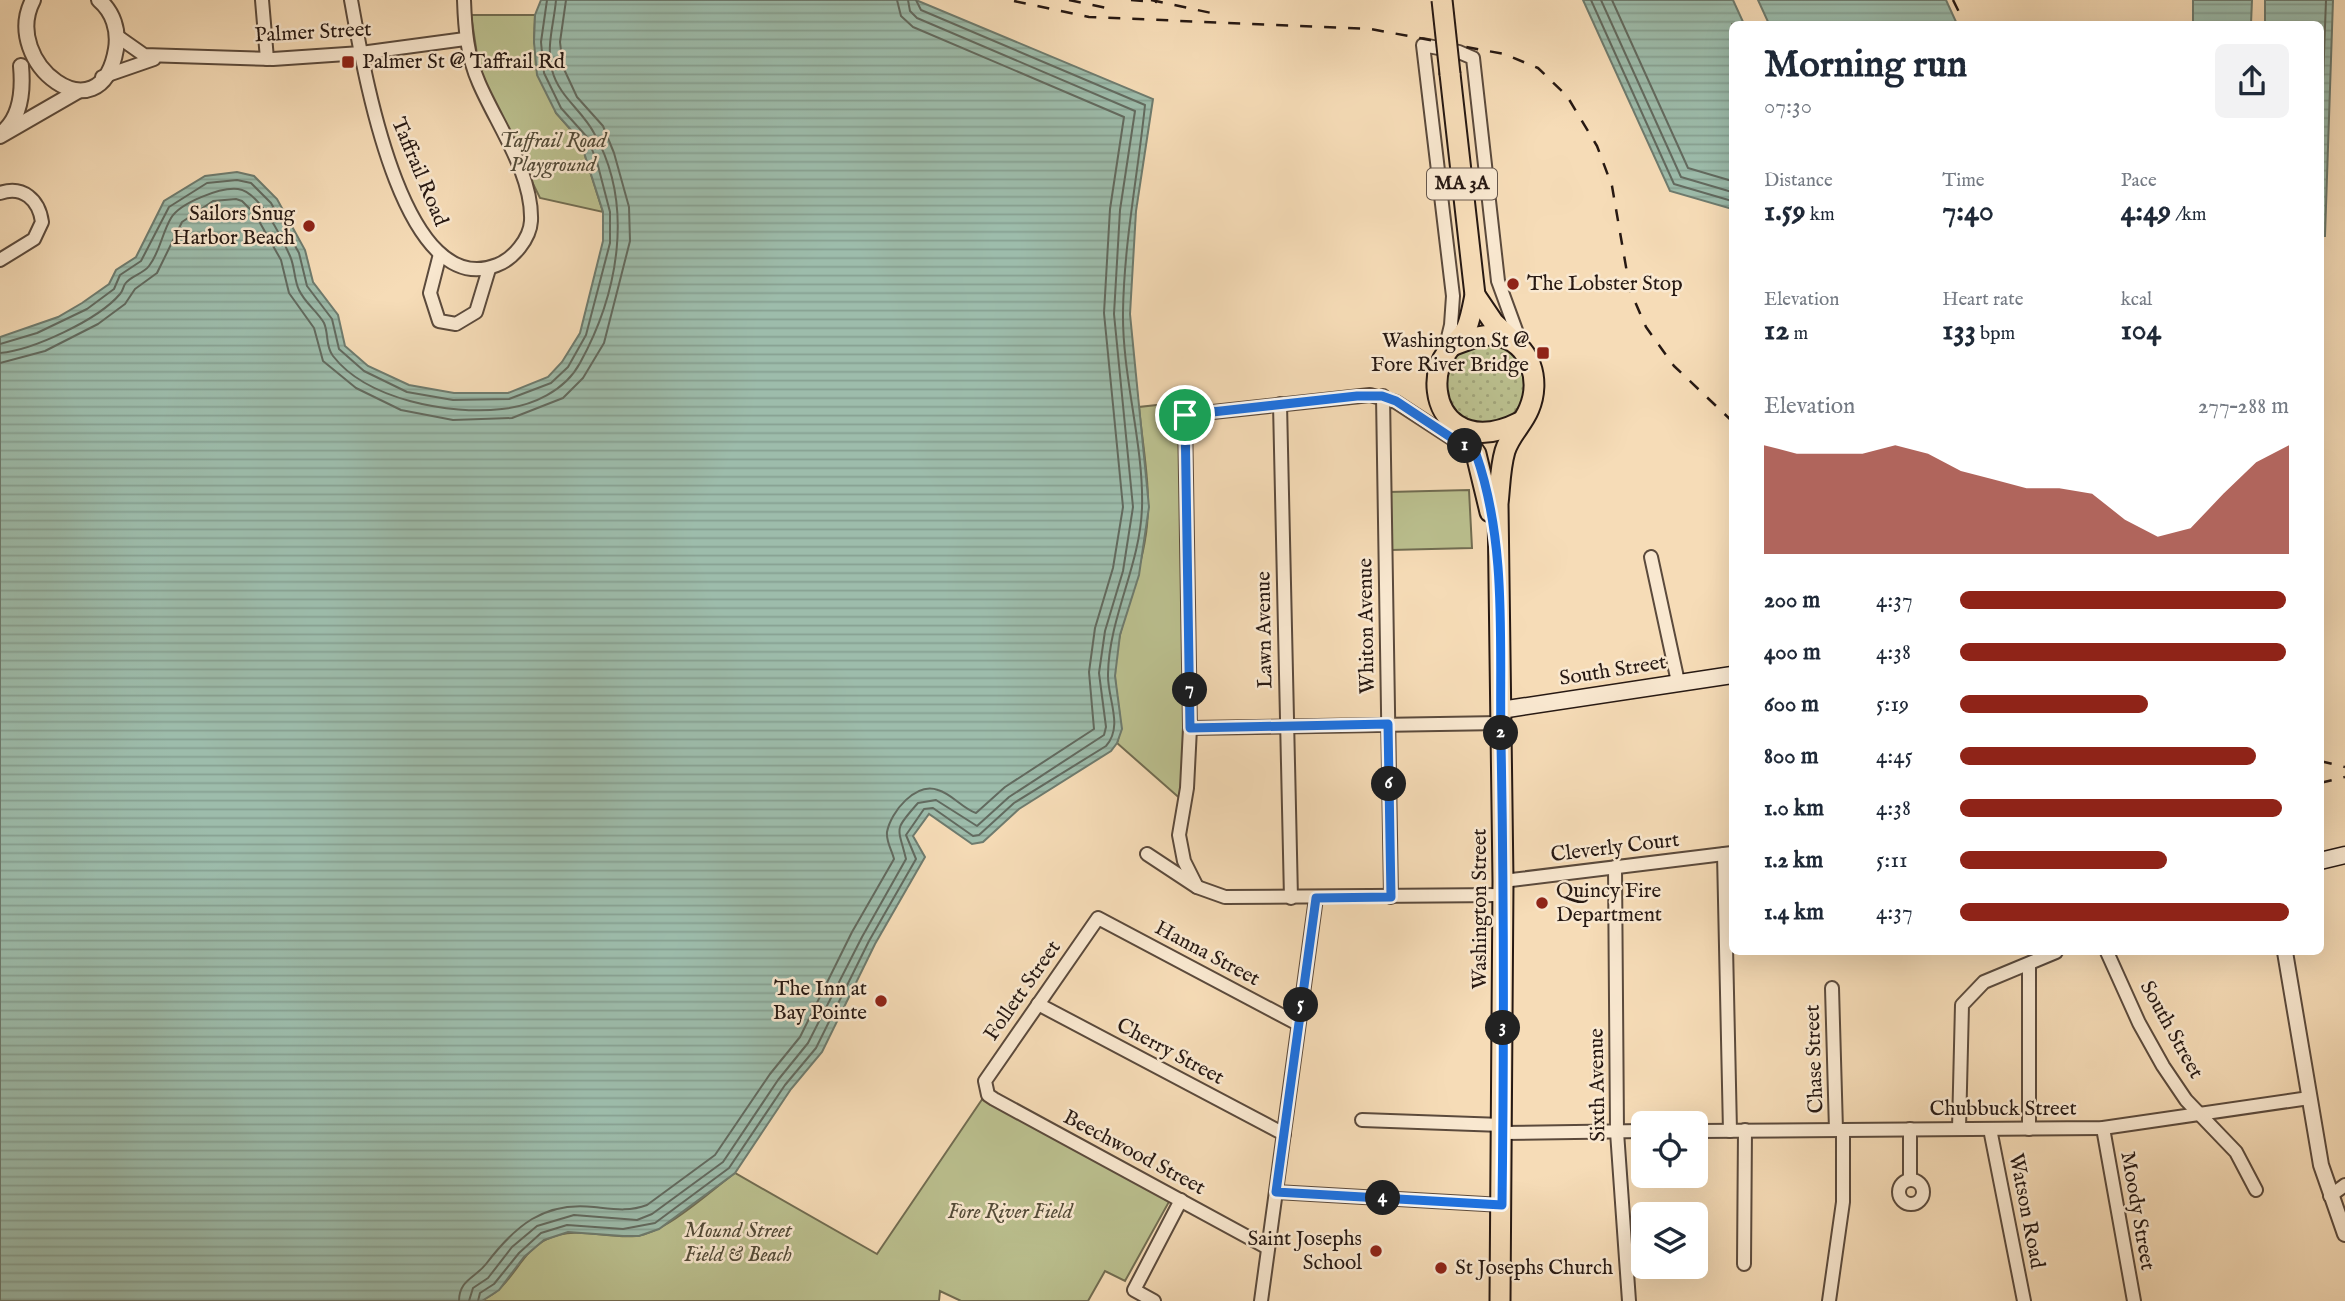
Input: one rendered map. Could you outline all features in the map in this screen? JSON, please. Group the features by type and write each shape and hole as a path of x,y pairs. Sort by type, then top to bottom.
{"main road":[{"name":"MA 3A","path":"1442,0 1475,295 1467,327 1447,352 1437,379 1442,407 1455,424"},
{"name":"MA 3A","path":"1475,295 1494,323 1519,347 1534,380 1529,409 1520,422"},
{"path":"1447,352 1490,336 1519,347"},
{"path":"1455,424 1484,433 1520,422"},
{"name":"Washington Street","path":"1500,1301 1503,888 1497,558 1502,460 1520,422"},
{"name":"Washington Street","path":"1455,424 1476,454 1486,486 1497,558"},
{"name":"South Street","path":"1501,716 1678,682 1729,675"},
{"path":"2324,861 2345,855"}],"street":[{"path":"0,135 15,117 20,103 21,64 15,34 19,19 33,0"},
{"path":"0,135 101,77 111,65 117,36 110,13 99,0"},
{"path":"262,0 267,59"},
{"name":"Taffrail Road","path":"351,0 366,89 388,156 413,216 434,251 474,270 489,268"},
{"path":"440,254 430,293 439,321 456,324 476,312 489,268 510,260 531,224 530,196 478,80 465,39 464,0"},
{"name":"Palmer Street","path":"117,36 144,55 267,59 361,53 465,39"},
{"path":"1447,352 1453,296 1423,46 1459,52 1473,58 1498,281 1519,347"},
{"name":"Palmer Street","path":"101,77 162,57"},
{"path":"21,64 31,76 49,87 71,91 85,87"},
{"path":"0,192 10,190 27,194 36,202 42,222 34,239 0,260"},
{"path":"1197,887 1184,862 1179,835 1187,788 1190,728 1185,415 1357,396 1382,396 1396,401 1476,454"},
{"name":"Whiton Avenue","path":"1382,396 1391,897"},
{"name":"Lawn Avenue","path":"1280,404 1291,898"},
{"path":"1651,557 1678,682"},
{"path":"1190,728 1388,724 1501,716"},
{"name":"Cleverly Court","path":"1147,854 1197,887 1225,897 1291,898 1391,897 1503,888 1615,867 1728,854"},
{"path":"1728,854 1730,1131"},
{"name":"Sixth Avenue","path":"1615,867 1617,1132 1629,1301"},
{"path":"1261,1301 1316,898"},
{"name":"Hanna Street","path":"1098,918 1298,1024"},
{"name":"Follett Street","path":"985,1088 988,1074 1098,918"},
{"path":"1959,1129 1962,1005 1984,982 2049,955"},
{"name":"South Street","path":"2108,955 2150,1043 2182,1093 2236,1153 2256,1190"},
{"path":"2285,955 2321,1165 2343,1230"},
{"path":"2029,964 2029,1129"},
{"name":"Chase Street","path":"1829,1301 1843,1202 1832,988"},
{"name":"Cherry Street","path":"1038,1004 1284,1134"},
{"name":"Beechwood Street","path":"985,1088 994,1099 1268,1248"},
{"name":"Chubbuck Street","path":"1708,1131 2103,1128 2309,1098"},
{"path":"1362,1120 1502,1129 1631,1132"},
{"name":"Moody Street","path":"2103,1128 2134,1301"},
{"path":"1910,1129 1910,1180"},
{"name":"Watson Road","path":"1990,1129 2024,1301"},
{"path":"1744,1264 1745,1130"},
{"path":"2330,1196 2345,1185"},
{"path":"1276,1192 1502,1205"},
{"path":"1154,1301 1134,1290 1181,1200"}],"green space":[{"name":"Taffrail Road Playground","path":"471,15 535,15 534,42 556,113 580,140 603,212 540,198 486,88 478,61"},
{"path":"1489,341 1512,353 1522,365 1527,384 1521,404 1497,426 1465,422 1451,404 1446,388 1449,371 1459,351"},
{"path":"1184,402 1190,728 1184,802 1117,743 1120,718 1115,675 1119,641 1142,557 1147,523 1147,474 1139,407"},
{"path":"1469,490 1472,548 1391,550 1389,492"},
{"path":"983,1098 1170,1200 1125,1281 1105,1271 1088,1301 961,1301 940,1291 939,1301 482,1301 505,1283 539,1243 569,1233 636,1236 648,1233 674,1219 735,1173 877,1254"}],"water":[{"path":"541,0 916,0 1153,99 1136,211 1130,314 1149,507 1139,575 1120,635 1115,676 1122,729 1117,743 1111,751 1019,809 983,842 972,844 929,814 913,836 925,857 875,944 822,1052 791,1089 735,1173 659,1229 639,1236 568,1232 544,1240 524,1257 499,1290 482,1301 0,1301 0,337 58,317 82,303 109,284 116,270 136,257 164,201 205,176 237,172 254,176 277,199 305,250 313,282 338,315 345,346 368,366 409,385 454,393 508,393 548,377 562,362 580,333 603,241 603,212 580,140 556,113 537,75 535,15"},
{"path":"1583,0 1733,0 1743,21 1729,21 1729,208 1670,191"},
{"path":"1758,0 1946,0 1956,21 1768,21"},
{"path":"2193,0 2252,0 2251,21 2193,21"},
{"path":"2265,0 2333,0 2325,236 2324,21 2265,21"}],"railway":[{"path":"1069,0 1111,9"},
{"path":"1131,0 1157,2"},
{"path":"1151,0 1216,14"},
{"path":"1953,0 1964,21"},
{"path":"1014,1 1089,17 1371,29 1504,54 1538,68 1567,96 1597,146 1612,186 1630,290 1646,327 1674,366 1729,418"},
{"path":"2324,762 2345,767"},
{"path":"2324,782 2345,777"}],"place":[{"name":"Palmer St @ Taffrail Rd","path":"348,62"},
{"name":"Sailors Snug Harbor Beach","path":"309,226"},
{"name":"The Lobster Stop","path":"1513,284"},
{"name":"Washington St @ Fore River Bridge","path":"1543,353"},
{"name":"Quincy Fire Department","path":"1542,903"},
{"name":"The Inn at Bay Pointe","path":"881,1001"},
{"name":"Saint Josephs School","path":"1376,1251"},
{"name":"St Josephs Church","path":"1441,1268"}],"route":[{"path":"1357,396 1382,396 1396,401 1476,454 1486,486 1497,558 1503,881 1502,1205 1276,1192 1316,898 1391,897 1388,724 1190,728 1185,415 1357,396"}],"park label":[{"name":"Fore River Field","path":"1010,1212"},
{"name":"Mound Street Field & Beach","path":"738,1243"}]}
